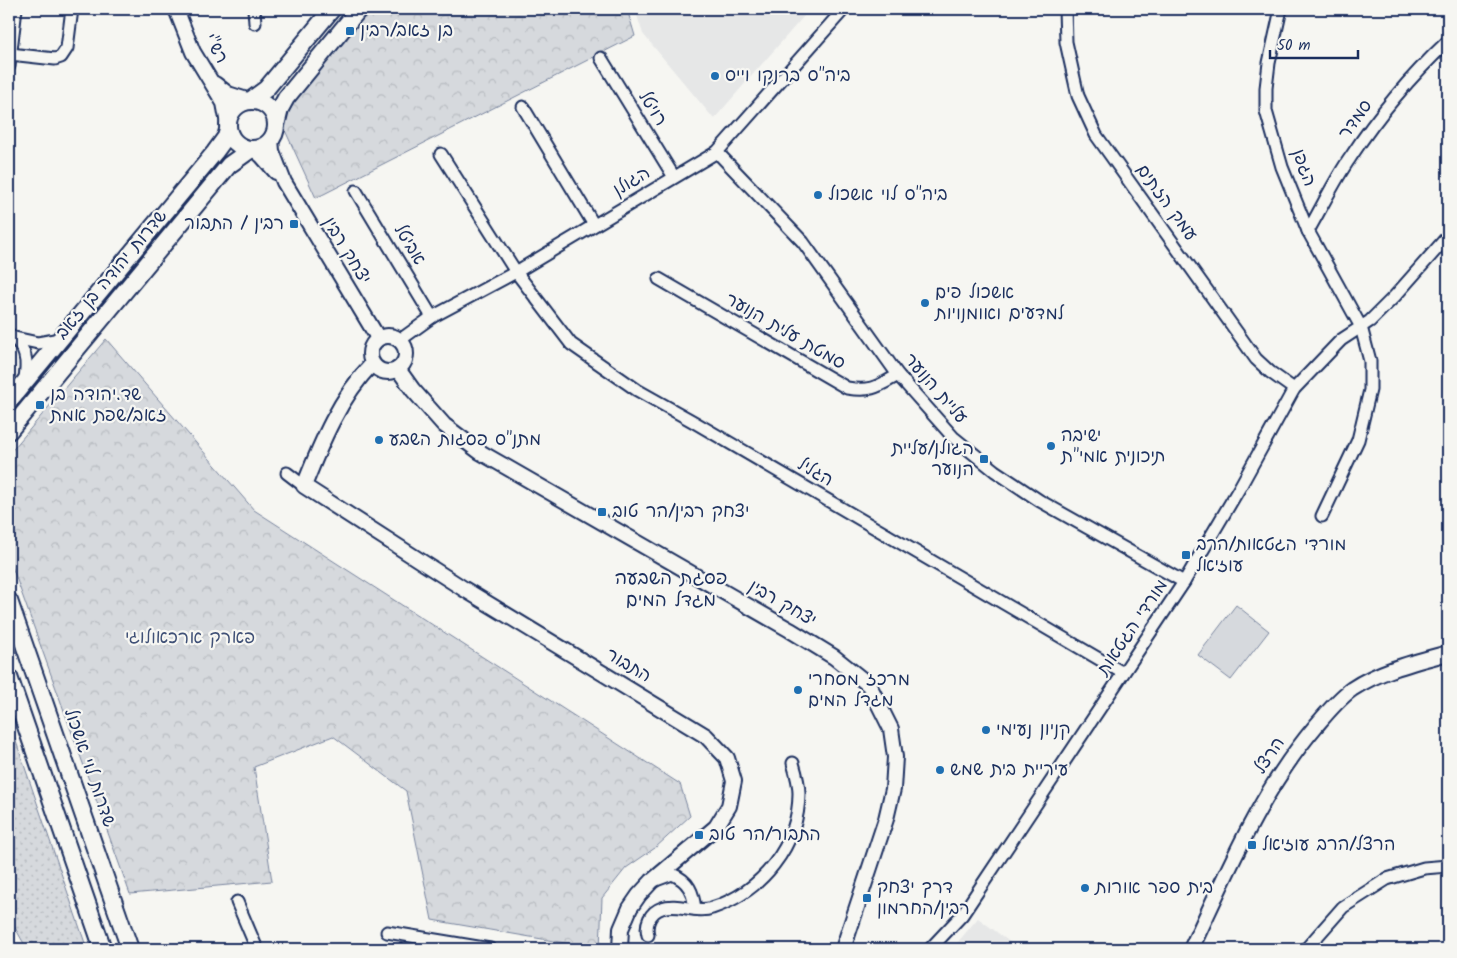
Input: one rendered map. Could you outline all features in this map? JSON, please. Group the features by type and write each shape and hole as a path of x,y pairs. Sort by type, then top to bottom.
{"main road":[{"path":"332,9 266,89 241,103 232,111 228,127 235,144 252,150 265,146 274,132 280,109 286,98 359,9"},
{"path":"249,100 259,101 268,106 274,114 274,132"},
{"name":"שדרות יהודה בן זאב","path":"9,401 215,152 226,137 228,127"},
{"name":"שדרות יהודה בן זאב","path":"9,431 229,165 252,150"},
{"name":"שדרות לוי אשכול","path":"9,601 130,949"},
{"path":"9,677 103,949"}],"street":[{"path":"16,9 11,25 10,60 55,59 61,57 67,48 72,9"},
{"name":"רש\"י","path":"176,9 193,52 224,103 228,127"},
{"path":"254,9 255,23"},
{"name":"הגולן","path":"400,340 432,317 516,272 717,152 844,9"},
{"name":"עמק הזתים","path":"1065,9 1066,42 1078,96 1096,135 1256,359 1270,372 1294,389"},
{"name":"הגפן","path":"1281,9 1266,88 1266,112 1282,167 1308,231 1361,327 1370,361 1370,390 1358,440 1322,516"},
{"name":"סמדר","path":"1308,231 1349,159 1384,109 1448,41"},
{"name":"רויטל","path":"600,58 674,178"},
{"name":"רש\"י","path":"211,80 220,89 249,100"},
{"path":"523,107 594,225"},
{"name":"יצחק רבין","path":"274,132 272,151 284,182"},
{"name":"יצחק רבין","path":"252,150 270,164 284,182 378,338"},
{"name":"עליית הנוער","path":"717,152 804,242 898,375 953,437 995,471 1040,501 1184,582"},
{"name":"הגליל","path":"441,154 516,272 571,344 637,390 1123,673"},
{"name":"אביטל","path":"356,191 432,317"},
{"name":"מורדי הגטאות","path":"930,949 962,915 1184,582 1240,488 1294,389 1341,340 1370,321 1395,296 1448,236"},
{"name":"סמטת עלית הנוער","path":"659,279 847,388 862,390 877,387 898,375"},
{"path":"12,336 38,343 60,339"},
{"path":"12,336 21,344 27,361 23,384"},
{"path":"392,336 400,340 405,348 406,357 402,366 390,372 377,369 372,364 369,353 378,338 392,336"},
{"path":"304,486 343,401 359,378 372,364"},
{"name":"יצחק רבין","path":"398,369 413,390 444,425 480,452 790,630 834,657 870,685 891,729 895,757 893,790 886,819 843,949"},
{"name":"התבור","path":"286,473 325,501 464,589 706,736 726,758 734,781 729,806 716,827 652,881 630,908 621,929 620,949"},
{"name":"הרצל","path":"1191,949 1239,846 1276,780 1304,739 1351,690 1380,674 1448,654"},
{"path":"648,935 646,927 650,918 662,908 674,906 710,909 738,895 766,875 783,853 797,816 798,783 793,763"},
{"path":"1306,949 1343,906 1387,878 1424,868 1448,866"},
{"path":"652,881 672,874 681,878 688,884 694,896 695,909"},
{"path":"237,902 257,949"},
{"path":"387,932 469,948 490,949"}],"shaded area":[{"name":"ביה\"ס ברנקו וייס","path":"635,9 810,9 714,119 643,34"},
{"path":"978,918 1019,949 952,949"}],"green space":[{"path":"366,9 627,9 635,36 316,198 283,126 297,89"},
{"name":"פארק ארכאולוגי","path":"106,339 254,510 680,784 690,816 655,848 626,868 602,898 600,949 432,920 406,791 333,736 254,767 272,881 130,894 9,558 9,454"},
{"path":"1236,605 1269,631 1231,680 1198,655"},
{"path":"9,721 87,949 27,949 9,917"}],"place":[{"name":"בן זאב/רבין","path":"350,31"},
{"name":"ביה\"ס ברנקו וייס","path":"715,76"},
{"name":"ביה\"ס לוי אשכול","path":"818,195"},
{"name":"רבין / התבור","path":"294,224"},
{"name":"אשכול פים למדעים ואומנויות","path":"925,303"},
{"name":"שד.יהודה בן זאב/שפת אמת","path":"40,405"},
{"name":"מתנ\"ס פסגות השבע","path":"379,440"},
{"name":"ישיבה תיכונית אמי\"ת","path":"1051,446"},
{"name":"הגולן/עליית הנוער","path":"984,459"},
{"name":"יצחק רבין/הר טוב","path":"602,512"},
{"name":"מורדי הגטאות/הרב עוזיאל","path":"1186,555"},
{"name":"מרכז מסחרי מגדל המים","path":"798,690"},
{"name":"קניון נעימי","path":"986,730"},
{"name":"עיריית בית שמש","path":"940,770"},
{"name":"התבור/הר טוב","path":"699,835"},
{"name":"הרצל/הרב עוזיאל","path":"1252,845"},
{"name":"בית ספר אורות","path":"1085,888"},
{"name":"דרך יצחק רבין/החרמון","path":"867,898"}],"district":[{"name":"פסגת השבעה מגדל המים","path":"671,590"}]}
